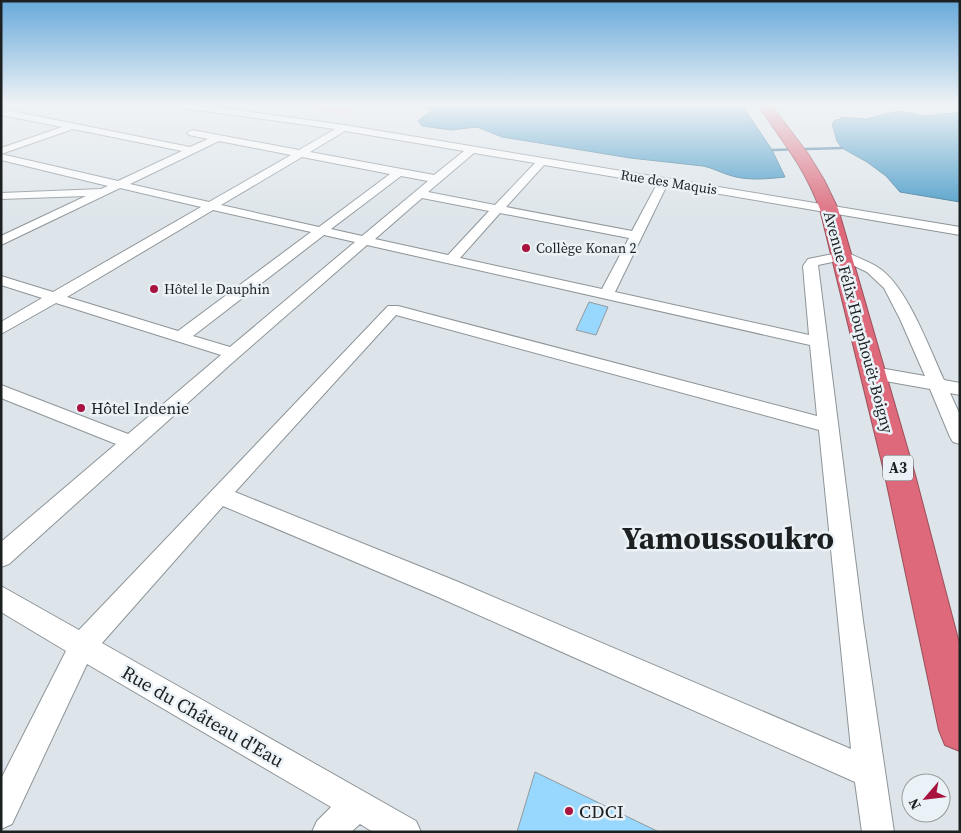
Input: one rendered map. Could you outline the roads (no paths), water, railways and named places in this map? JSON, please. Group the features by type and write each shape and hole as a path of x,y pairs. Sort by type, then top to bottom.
{"highway":[{"name":"Avenue Félix Houphouët-Boigny","path":"794,144 806,159 814,174 828,208 842,256 874,373 960,730"}],"street":[{"path":"1,151 22,144"},
{"path":"160,144 191,150"},
{"path":"1,242 204,144"},
{"path":"247,144 436,179"},
{"path":"1,329 317,144"},
{"name":"Rue des Maquis","path":"441,144 960,231"},
{"path":"1,556 233,353 472,149"},
{"path":"1,157 144,191 819,342"},
{"path":"452,259 542,161"},
{"path":"182,336 399,172"},
{"path":"607,294 664,181"},
{"path":"1,196 144,191"},
{"path":"419,194 636,236"},
{"path":"878,832 869,772 828,426 810,266 813,262 824,258 842,256 872,270 890,286 908,319 960,437"},
{"path":"1,280 113,317 182,336 233,353"},
{"path":"1,813 82,646 219,495 393,309 828,426"},
{"path":"874,373 960,389"},
{"path":"1,391 132,443"},
{"path":"219,495 447,590 869,772"},
{"name":"Rue du Château d'Eau","path":"1,598 405,832"},
{"path":"328,832 357,804"}],"water":[{"path":"544,144 768,144 785,177 750,179 729,175 703,166 630,158"},
{"path":"839,144 960,144 960,202 900,192 886,176 867,162 842,148"}],"waterway":[{"path":"772,150 842,148"}],"place":[{"name":"Collège Konan 2","path":"526,248"},
{"name":"Hôtel le Dauphin","path":"154,289"},
{"name":"Hôtel Indenie","path":"81,408"},
{"name":"CDCI","path":"569,811"}],"district":[{"name":"Yamoussoukro","path":"728,538"}]}
